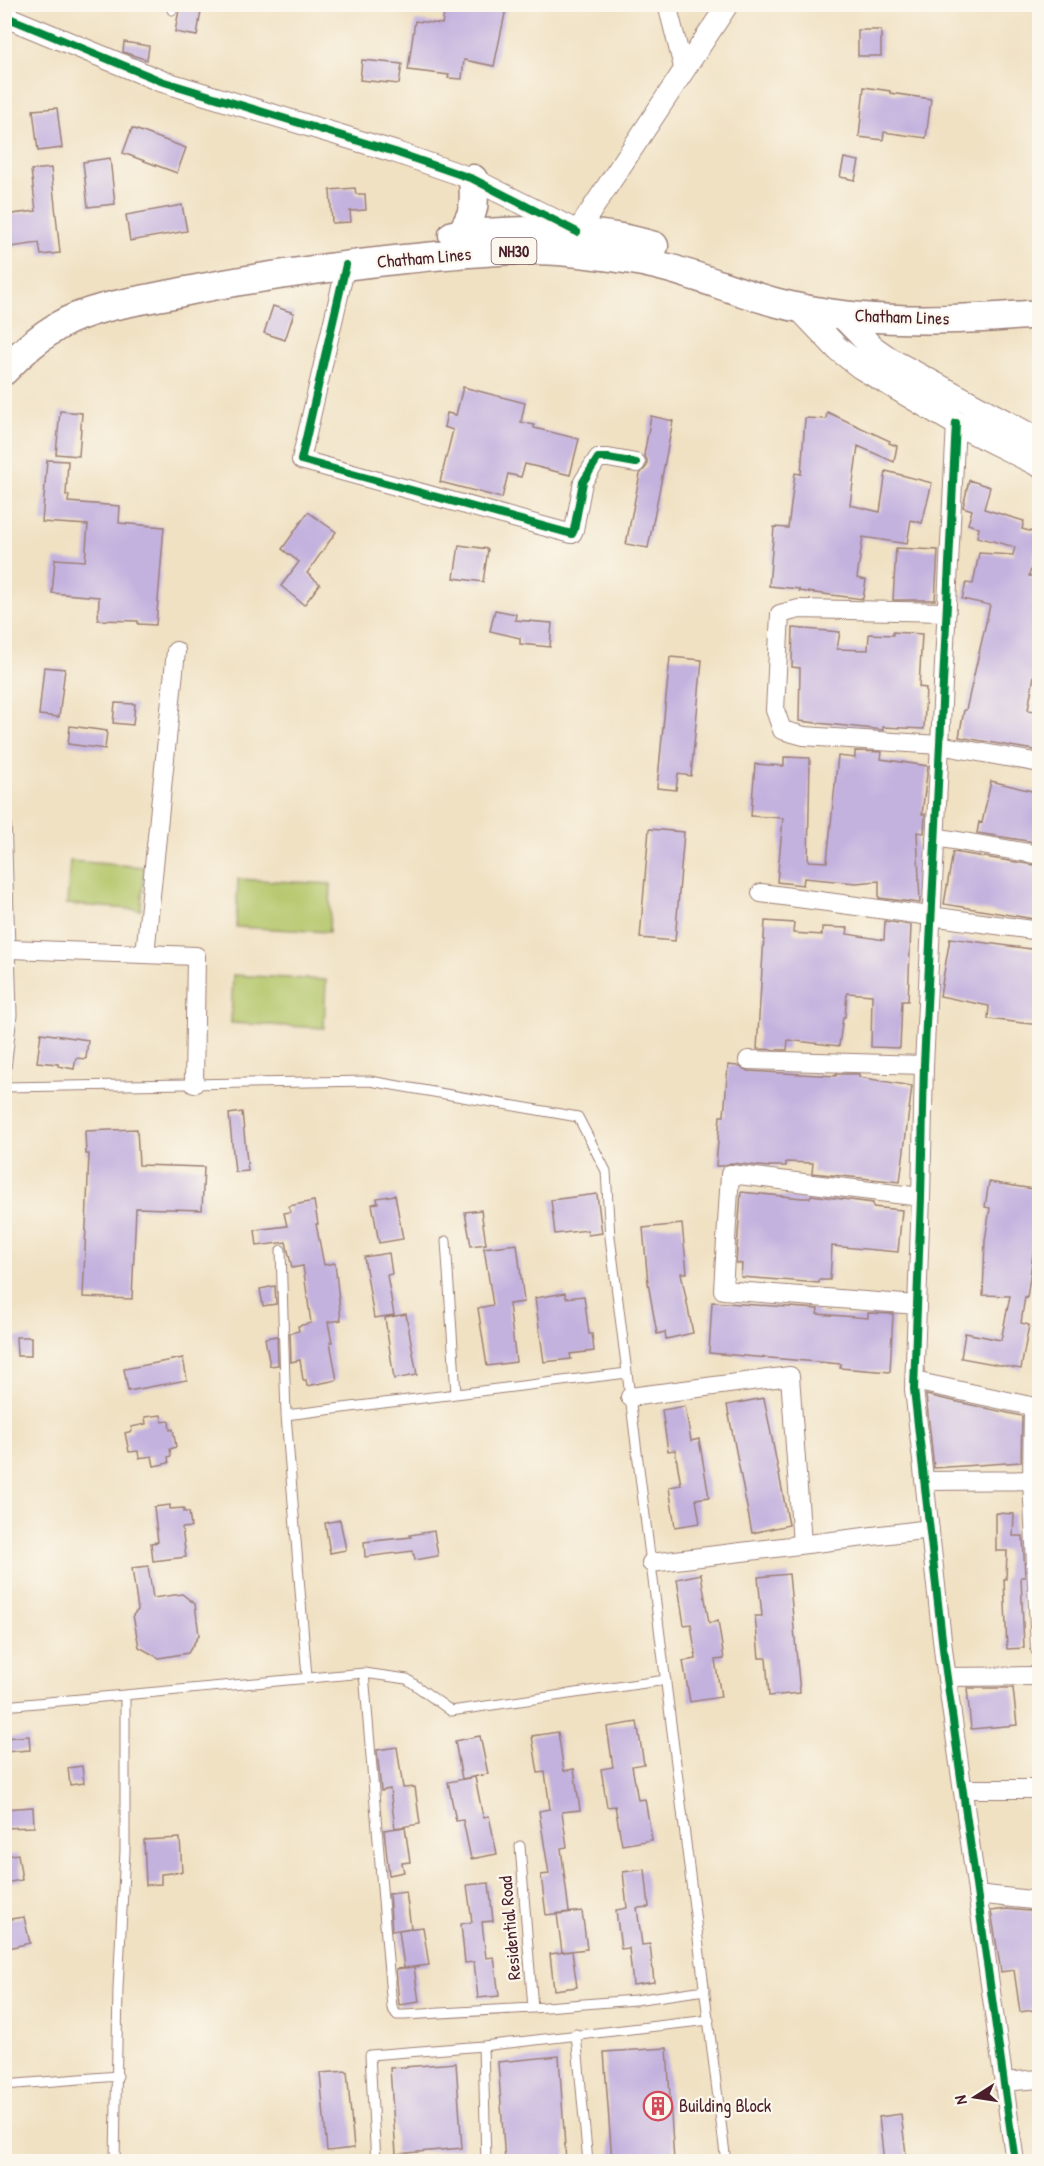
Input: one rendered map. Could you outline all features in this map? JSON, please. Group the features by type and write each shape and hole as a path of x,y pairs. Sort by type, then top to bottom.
{"highway":[{"path":"460,235 472,216 473,179"},
{"name":"Chatham Lines","path":"4,348 36,320 63,305 87,296 262,259 349,246 509,231 575,242 644,243 815,294 915,302 1040,297"},
{"name":"Chatham Lines","path":"4,371 42,337 59,326 88,313 243,280 346,265 473,253 533,250 575,242 622,258 799,308 891,319 977,319 1040,314"}],"main road":[{"path":"799,308 838,349 861,367 956,423 1040,465"},
{"path":"840,314 872,347 892,361 1040,441"}],"street":[{"path":"667,4 684,72"},
{"path":"4,16 161,81 395,152 473,179 575,242 728,4"},
{"path":"346,265 302,460 572,534 583,482 598,458 636,463"},
{"path":"956,423 924,1065 914,1381 947,1677 1015,2162"},
{"path":"947,612 799,609 780,614 775,710 782,730 804,736 939,746 1040,763"},
{"path":"145,954 177,651"},
{"path":"935,837 1040,855"},
{"path":"760,893 1040,931"},
{"path":"10,949 196,956 194,1084"},
{"path":"748,1060 924,1065"},
{"path":"917,1305 723,1290 730,1174 921,1197"},
{"path":"630,1397 790,1376 802,1544"},
{"path":"914,1381 1036,1407 1040,1649"},
{"path":"924,1480 1036,1480"},
{"path":"651,1563 930,1529"},
{"path":"947,1677 1040,1676"},
{"path":"963,1789 1040,1789"},
{"path":"977,1894 1040,1901"},
{"path":"1004,2082 1040,2079"}],"lane":[{"path":"4,750 12,1015 4,1087 370,1081 578,1117 606,1172 610,1237 726,2162"},
{"path":"446,1240 456,1394"},
{"path":"281,1250 286,1415 307,1677"},
{"path":"286,1415 627,1373"},
{"path":"4,1706 364,1673 407,1679 452,1711 666,1680"},
{"path":"364,1673 392,2008 397,2015 635,2000 705,1990"},
{"path":"115,2162 118,1988 125,1851 125,1696"},
{"name":"Residential Road","path":"520,1846 534,2008"},
{"path":"376,2162 370,2055 483,2046 709,2020"},
{"path":"576,2034 588,2162"},
{"path":"483,2046 486,2162"},
{"path":"4,2085 118,2076"}],"green space":[{"path":"70,861 144,867 141,910 67,904"},
{"path":"238,879 331,884 329,932 236,927"},
{"path":"233,975 326,980 324,1028 231,1023"}],"building":[{"path":"180,4 202,4 197,36 175,32"},
{"path":"446,4 507,4 494,66 464,60 462,79 448,78 449,75 408,70 415,21 442,24"},
{"path":"858,30 881,30 881,56 858,56"},
{"path":"124,42 149,46 147,60 123,52"},
{"path":"362,60 402,64 399,84 360,80"},
{"path":"864,87 931,99 926,138 884,132 883,140 859,137"},
{"path":"57,108 62,148 38,151 33,110"},
{"path":"132,128 186,148 177,173 123,153"},
{"path":"110,158 115,204 88,207 83,162"},
{"path":"844,158 859,161 855,180 840,177"},
{"path":"51,168 60,253 41,255 39,243 4,248 4,215 36,211 31,170"},
{"path":"355,188 356,194 365,194 366,210 350,211 351,222 332,223 330,190"},
{"path":"182,205 187,231 130,241 126,215"},
{"path":"273,306 294,313 285,340 264,333"},
{"path":"463,387 525,403 521,422 534,425 534,428 579,439 570,475 525,464 521,477 508,474 502,498 440,482 453,430 444,427 447,413 456,415"},
{"path":"60,411 82,413 79,456 56,454"},
{"path":"827,412 897,446 894,462 858,446 850,505 880,512 886,471 932,483 922,523 911,520 907,544 863,537 857,578 866,580 863,599 769,586 774,527 788,528 795,473 801,474 805,418 826,419"},
{"path":"651,416 673,421 648,548 626,544 640,474 647,466 644,455"},
{"path":"47,460 68,461 66,495 69,495 68,502 120,506 119,523 164,527 156,625 138,624 138,621 98,620 99,597 52,593 55,559 85,561 88,525 42,522"},
{"path":"969,480 990,487 984,509 1024,521 1022,529 1040,534 1029,576 1040,578 1040,660 1037,659 1028,710 1040,712 1037,740 1040,740 1040,751 959,737 990,605 962,599 966,583 973,584 979,553 1013,555 1015,547 977,537 979,528 968,524 972,510 963,507"},
{"path":"308,512 336,532 307,573 320,584 304,605 281,586 299,562 282,549"},
{"path":"459,545 488,549 483,582 454,578"},
{"path":"896,548 938,550 935,600 893,600"},
{"path":"495,610 516,614 515,620 552,623 550,647 520,644 520,638 490,631"},
{"path":"793,628 840,632 837,649 868,650 869,634 893,635 893,632 922,634 919,687 926,688 924,729 883,727 883,730 799,721 800,668 792,667"},
{"path":"670,657 702,660 691,776 678,774 676,790 657,788"},
{"path":"44,667 65,669 59,717 39,715"},
{"path":"115,703 135,704 133,725 113,723"},
{"path":"70,726 107,731 105,749 68,744"},
{"path":"855,751 882,752 881,759 928,766 922,814 925,814 924,833 917,832 920,903 879,898 879,881 856,883 804,878 803,885 777,882 783,818 751,816 755,764 784,766 784,757 810,758 808,861 827,862 838,756 855,758"},
{"path":"991,781 1040,793 1040,843 977,833 979,822 982,823"},
{"path":"649,829 684,832 675,941 640,938"},
{"path":"953,852 1040,866 1040,920 944,904"},
{"path":"765,921 794,923 793,933 822,935 822,927 848,928 847,934 884,940 885,921 911,925 908,1001 902,1001 900,1048 871,1047 872,995 847,993 839,1046 788,1040 787,1050 757,1049"},
{"path":"950,938 1038,950 1036,960 1040,961 1040,1025 988,1019 989,1006 940,996"},
{"path":"41,1033 88,1040 86,1059 76,1058 74,1069 58,1066 58,1064 37,1062"},
{"path":"728,1065 738,1066 748,1071 836,1076 836,1074 859,1074 859,1077 912,1086 900,1182 812,1173 813,1163 786,1162 786,1166 769,1167 731,1163 716,1166 720,1116 724,1116"},
{"path":"242,1112 248,1171 235,1172 229,1114"},
{"path":"137,1129 139,1165 204,1167 202,1210 136,1208 132,1299 83,1297 89,1154 86,1154 85,1131"},
{"path":"989,1182 1040,1190 1040,1255 1033,1254 1027,1298 1025,1297 1021,1323 1029,1325 1021,1369 961,1358 965,1333 1001,1340 1010,1296 983,1295 985,1241 990,1208 985,1207"},
{"path":"741,1192 802,1198 810,1198 811,1195 873,1203 873,1207 902,1210 898,1252 832,1246 830,1280 819,1280 819,1283 741,1277 742,1264 736,1263"},
{"path":"597,1194 602,1233 588,1235 587,1230 555,1234 551,1200"},
{"path":"395,1195 403,1239 379,1243 372,1204 378,1203 377,1198"},
{"path":"314,1201 324,1265 335,1263 341,1320 328,1322 337,1380 307,1386 306,1380 303,1380 300,1360 291,1362 290,1333 299,1331 298,1326 311,1323 303,1266 292,1268 286,1242 257,1246 255,1230 287,1226 284,1213 290,1212 289,1206"},
{"path":"481,1210 486,1244 471,1246 465,1212"},
{"path":"682,1224 687,1273 681,1273 693,1333 666,1339 665,1332 657,1334 648,1283 643,1228"},
{"path":"517,1244 524,1302 509,1304 516,1362 487,1366 478,1308 493,1305 484,1248"},
{"path":"389,1253 392,1274 387,1275 394,1315 374,1318 364,1257"},
{"path":"275,1286 276,1304 263,1306 260,1289"},
{"path":"565,1293 566,1298 584,1296 589,1334 592,1334 594,1351 570,1354 571,1359 544,1362 535,1298"},
{"path":"712,1302 818,1309 817,1314 868,1318 868,1313 893,1314 890,1372 840,1368 841,1364 709,1353"},
{"path":"406,1314 417,1375 394,1379 385,1318"},
{"path":"277,1336 278,1365 270,1366 265,1338"},
{"path":"16,1337 31,1337 31,1356 17,1356"},
{"path":"183,1358 187,1380 128,1391 124,1369"},
{"path":"926,1395 1022,1416 1021,1462 934,1468"},
{"path":"764,1398 789,1525 752,1533 727,1405"},
{"path":"685,1406 691,1441 699,1439 709,1497 696,1499 700,1523 675,1527 669,1487 681,1485 675,1450 668,1451 662,1410"},
{"path":"161,1415 162,1422 169,1421 170,1430 173,1429 176,1447 170,1449 169,1463 154,1466 152,1456 139,1458 138,1451 129,1452 125,1433 132,1431 131,1427 146,1424 145,1417"},
{"path":"170,1505 170,1509 184,1508 184,1512 189,1512 191,1527 182,1528 186,1557 153,1561 151,1543 158,1542 154,1507"},
{"path":"996,1513 1014,1514 1013,1536 1023,1536 1025,1577 1021,1577 1024,1648 1007,1649 1004,1579 1006,1579 1007,1551 996,1551"},
{"path":"340,1520 346,1550 330,1553 325,1523"},
{"path":"434,1531 438,1556 415,1560 413,1551 365,1557 364,1542 411,1537 410,1535"},
{"path":"148,1566 153,1598 182,1594 195,1604 199,1635 188,1653 159,1658 139,1647 133,1615 138,1610 132,1568"},
{"path":"701,1574 709,1623 718,1621 724,1659 715,1660 721,1697 690,1702 683,1661 696,1659 691,1624 684,1625 677,1579"},
{"path":"789,1574 800,1693 769,1696 766,1658 759,1658 755,1616 762,1616 758,1577"},
{"path":"967,1688 1013,1688 1017,1725 971,1729"},
{"path":"637,1722 644,1764 632,1766 638,1800 645,1799 652,1840 622,1845 615,1806 607,1807 601,1769 613,1767 607,1727"},
{"path":"558,1732 564,1771 574,1769 580,1810 562,1812 567,1847 561,1848 569,1912 546,1915 541,1875 549,1874 539,1811 550,1809 545,1772 538,1773 532,1736"},
{"path":"29,1736 30,1750 4,1752 4,1738"},
{"path":"480,1736 488,1774 462,1779 455,1741"},
{"path":"397,1747 403,1788 415,1787 420,1824 395,1828 390,1789 381,1791 377,1750"},
{"path":"82,1766 84,1783 70,1785 68,1768"},
{"path":"475,1777 483,1817 489,1816 497,1854 471,1859 463,1820 456,1821 448,1782"},
{"path":"33,1807 34,1827 4,1828 4,1809"},
{"path":"405,1827 410,1862 402,1863 404,1872 389,1875 384,1830"},
{"path":"180,1838 182,1872 161,1874 161,1884 146,1885 144,1840"},
{"path":"18,1854 22,1880 4,1883 4,1856"},
{"path":"645,1869 649,1907 637,1908 642,1945 650,1944 654,1982 633,1985 629,1948 621,1949 616,1910 627,1908 623,1872"},
{"path":"489,1883 493,1921 482,1922 486,1958 494,1957 499,1996 478,1998 474,1962 465,1963 461,1924 472,1922 467,1885"},
{"path":"406,1892 411,1928 392,1931 389,1894"},
{"path":"1007,1909 1040,1912 1040,1940 1034,1940 1040,1976 1040,2009 1020,2012 1014,1970 1001,1972 991,1911"},
{"path":"582,1911 587,1949 562,1952 557,1914"},
{"path":"24,1917 30,1943 4,1949 4,1920"},
{"path":"423,1927 429,1965 404,1968 399,1930"},
{"path":"572,1951 577,1987 554,1990 550,1954"},
{"path":"414,1967 419,2002 399,2005 396,1969"},
{"path":"667,2048 674,2162 612,2162 604,2052"},
{"path":"559,2056 566,2162 505,2162 498,2062"},
{"path":"456,2063 462,2148 396,2154 390,2068"},
{"path":"347,2071 354,2148 327,2151 320,2073"},
{"path":"901,2114 907,2162 884,2162 879,2117"}],"cycle path":[{"path":"4,16 161,81 395,152 473,179 577,232"},
{"path":"346,265 301,460 572,534 583,482 598,458 636,463"},
{"path":"956,423 924,1065 914,1389 944,1657 1015,2162"}],"place":[{"name":"Building Block","path":"658,2106"}]}
